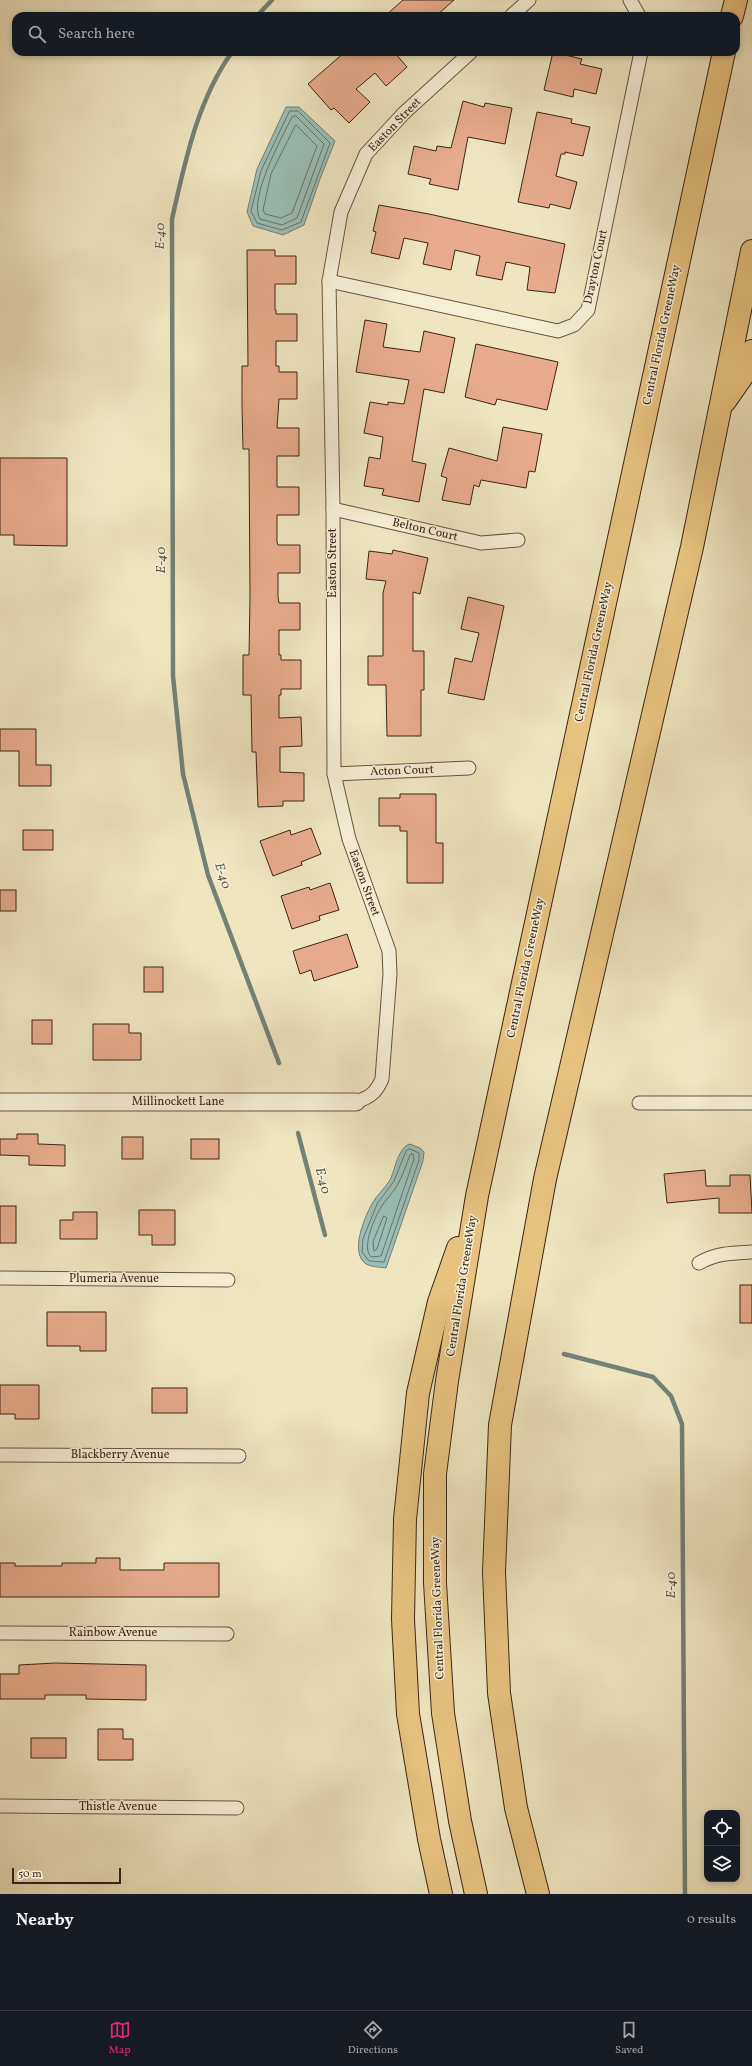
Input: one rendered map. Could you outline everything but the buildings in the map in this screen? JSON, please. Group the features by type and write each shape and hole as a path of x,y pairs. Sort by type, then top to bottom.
{"highway":[{"path":"733,12 736,0"},
{"name":"Central Florida GreeneWay","path":"476,1894 460,1821 443,1713 435,1582 435,1474 447,1381 476,1196 723,56"},
{"path":"538,1894 516,1808 500,1693 494,1572 500,1425 546,1179 690,554 752,251"},
{"path":"720,408 746,371 752,351"},
{"path":"441,1894 429,1839 408,1714 403,1619 405,1519 418,1393 426,1353 439,1302 476,1196"}],"street":[{"path":"516,12 529,0"},
{"path":"630,0 638,12"},
{"name":"Easton Street","path":"356,1102 370,1097 377,1090 382,1079 390,974 389,951 349,839 334,774 333,509 329,281 341,212 366,154 404,112 467,56"},
{"name":"Drayton Court","path":"329,281 558,331 574,325 588,310 640,56"},
{"name":"Belton Court","path":"333,509 481,543 518,540"},
{"name":"Acton Court","path":"334,774 469,768"},
{"name":"Millinockett Lane","path":"0,1102 356,1102"},
{"path":"639,1103 752,1103"},
{"path":"699,1263 717,1255 752,1252"},
{"name":"Plumeria Avenue","path":"0,1278 228,1280"},
{"name":"Blackberry Avenue","path":"0,1454 239,1456"},
{"name":"Rainbow Avenue","path":"0,1633 227,1634"},
{"name":"Thistle Avenue","path":"0,1806 237,1808"}],"water":[{"path":"286,107 299,107 335,141 304,225 283,235 253,226 247,212 257,169"},
{"path":"410,1144 420,1148 424,1152 423,1161 386,1268 368,1265 361,1258 359,1251 360,1234 366,1216 373,1202 390,1180 397,1159 403,1149"}],"waterway":[{"name":"E-40","path":"261,12 272,0"},
{"name":"E-40","path":"229,56 220,71 201,111 187,154 172,219 173,676 183,774 208,875 279,1063"},
{"name":"E-40","path":"298,1133 325,1235"},
{"name":"E-40","path":"564,1354 653,1377 671,1396 682,1424 685,1894"}]}
